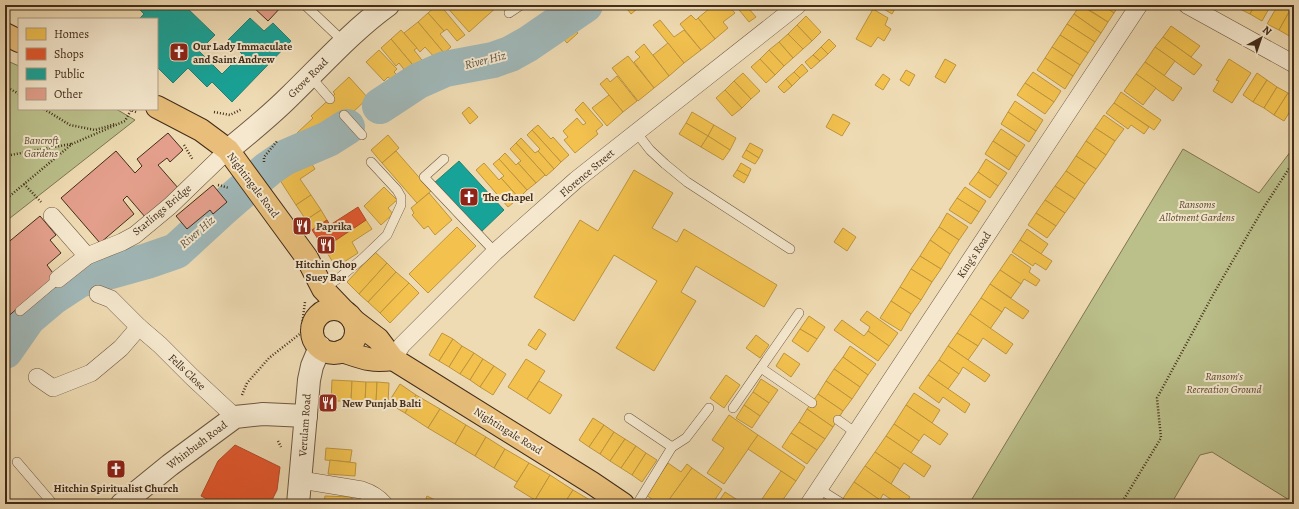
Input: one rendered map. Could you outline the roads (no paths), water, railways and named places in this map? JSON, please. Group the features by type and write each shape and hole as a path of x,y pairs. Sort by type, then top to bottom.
{"main road":[{"path":"5,34 18,40"},
{"name":"Nightingale Road","path":"158,108 201,130 228,150 307,258 314,294 349,316 378,339 393,359 592,483 623,504"},
{"path":"314,294 315,320 312,333 314,341 328,352 336,352 342,351 349,347 355,337 356,329 349,316 337,309 322,312 315,320"},
{"path":"342,351 369,361 393,359"}],"street":[{"name":"Grove Road","path":"228,150 256,127 344,42 388,5"},
{"name":"Florence Street","path":"393,359 402,345 494,252 576,180 798,5"},
{"name":"King's Road","path":"809,504 1139,5"},
{"path":"1186,5 1294,64"},
{"name":"Starlings Bridge","path":"58,279 87,256 122,242 135,235 170,206 228,150"},
{"path":"52,216 87,256"},
{"name":"Fells Close","path":"98,294 111,300 235,417"},
{"path":"37,378 53,388 91,373 121,348 139,327"},
{"name":"Verulam Road","path":"298,504 310,373 320,347"},
{"name":"Whinbush Road","path":"122,504 170,465 235,417 263,414 306,416"},
{"path":"301,480 362,490 380,499 384,504"}],"lane":[{"path":"305,5 344,42"},
{"path":"509,13 521,5"},
{"path":"310,76 330,99"},
{"path":"344,115 362,135"},
{"path":"636,132 650,150 687,182 790,249"},
{"path":"444,159 424,177 494,252"},
{"path":"314,294 345,273 387,235 401,205 401,197 397,190 371,162"},
{"path":"20,311 58,279"},
{"path":"733,408 799,313"},
{"path":"761,368 812,403"},
{"path":"637,504 672,447 686,438 709,408"},
{"path":"629,418 672,447"},
{"path":"838,420 856,432"},
{"path":"17,462 53,504"},
{"path":"819,489 843,504"}],"waterway":[{"name":"River Hiz","path":"380,106 418,81 445,69 493,60 510,54 528,44 585,5"},
{"name":"River Hiz","path":"5,351 28,318 53,297 79,280 147,261 176,251 268,169 284,158 328,139 347,127"}],"place":[{"name":"Our Lady Immaculate and Saint Andrew","path":"179,52"},
{"name":"The Chapel","path":"469,197"},
{"name":"Paprika","path":"302,226"},
{"name":"Hitchin Chop Suey Bar","path":"326,245"},
{"name":"New Punjab Balti","path":"328,403"},
{"name":"Hitchin Spiritualist Church","path":"116,469"}],"park label":[{"name":"Bancroft Gardens","path":"41,146"},
{"name":"Ransoms Allotment Gardens","path":"1197,210"},
{"name":"Ransom's Recreation Ground","path":"1224,382"}]}
